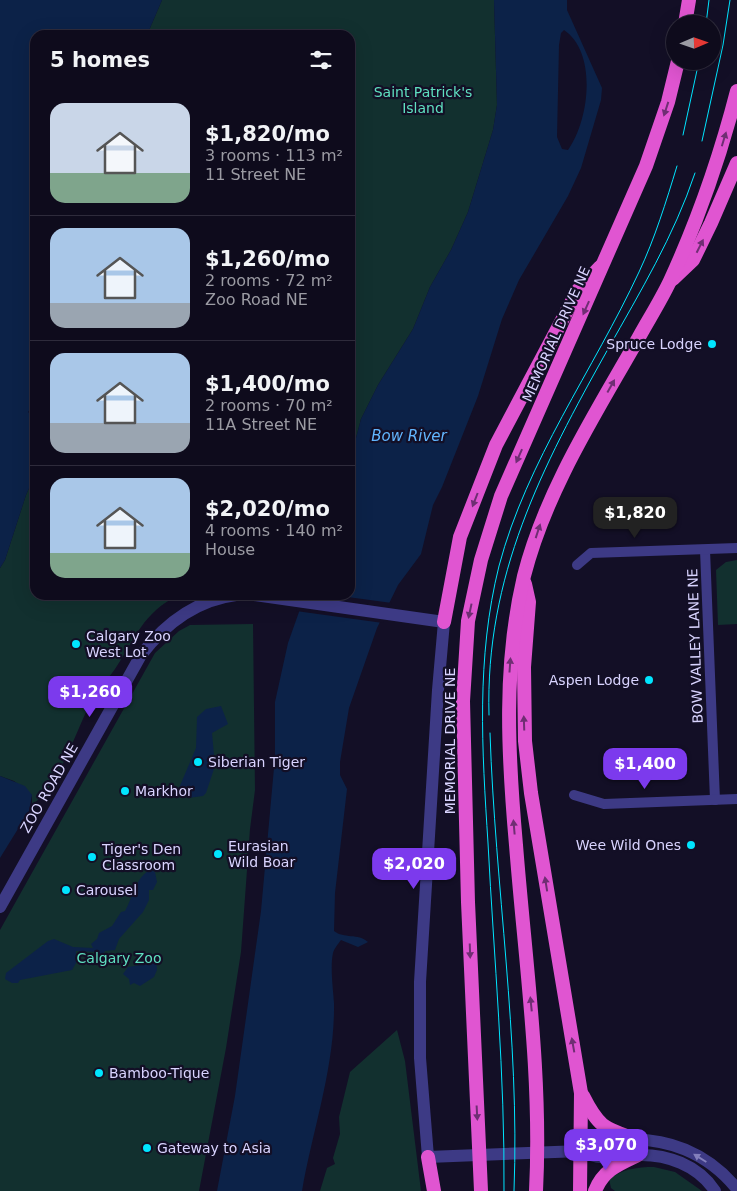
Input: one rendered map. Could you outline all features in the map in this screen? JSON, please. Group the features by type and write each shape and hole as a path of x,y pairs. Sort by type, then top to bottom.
{"highway":[{"path":"686,15 689,0"},
{"name":"MEMORIAL DRIVE NE","path":"481,1191 468,902 463,701 468,621 481,560 502,496 607,260 646,166 668,102 676,70"},
{"path":"536,1191 536,1100 532,1018 508,739 511,651 524,578 542,521 572,456 669,283 710,185 737,91"},
{"path":"669,283 692,260 711,224 737,163"},
{"path":"444,622 460,537 496,445 578,290 607,260"},
{"path":"524,578 530,602 524,667 524,704 531,793 581,1093 580,1191"},
{"path":"581,1093 600,1124 613,1132 635,1139"},
{"path":"595,1191 600,1178 638,1155"},
{"path":"428,1157 434,1191"}],"street":[{"path":"577,565 591,553 737,548"},
{"name":"BOW VALLEY LANE NE","path":"705,550 715,800"},
{"name":"ZOO ROAD NE","path":"0,907 141,655 152,640 173,621 197,606 218,600"},
{"path":"290,600 444,622 420,982 420,1058 428,1157 580,1151 594,1143 635,1139 670,1143 690,1151 715,1167 737,1189"},
{"path":"574,795 604,804 737,800"},
{"path":"580,1151 595,1158 638,1155 669,1158 686,1165 700,1175 715,1191"}],"green space":[{"name":"Saint Patrick's Island","path":"162,0 494,0 497,105 493,130 468,212 451,250 430,287 413,329 378,385 361,419 355,442 355,30 149,30"},
{"path":"30,486 30,600 170,600 148,618 115,669 94,696 59,771 51,784 32,805 32,795 14,781 0,776 0,568 5,560"},
{"path":"737,560 737,624 718,625 716,570 726,562"},
{"name":"Calgary Zoo","path":"253,624 255,790 250,829 241,952 226,1048 199,1191 0,1191 0,930 155,653 179,631 190,625"},
{"path":"397,1030 405,1061 421,1191 320,1191 327,1168 335,1164 333,1158 340,1134 339,1117 350,1072"},
{"path":"654,1167 675,1172 702,1191 615,1191 611,1188 609,1179 620,1173 636,1168"}],"water":[{"path":"0,0 162,0 149,30 30,30 30,410 28,412 30,414 30,486 5,560 0,568"},
{"name":"Bow River","path":"494,0 567,0 567,10 602,88 601,100 581,168 568,196 519,280 502,319 478,396 433,505 421,554 398,585 377,628 349,708 340,762 340,775 347,789 335,893 334,931 342,935 364,939 368,942 358,947 341,940 333,953 334,1003 331,1051 302,1191 217,1191 235,1096 261,911 275,757 275,702 288,643 303,600 355,600 355,442 361,419 378,385 413,329 430,287 451,250 468,212 493,130 497,105","holes":["564,30 575,41 582,54 586,70 587,88 585,105 575,137 568,150 562,149 557,137 559,45 561,33"]},
{"path":"221,706 228,724 212,733 215,766 206,793 203,796 188,798 179,788 196,748 197,717 206,709"},
{"path":"0,776 25,786 32,795 29,811 0,858"},
{"path":"151,870 155,872 157,882 153,890 149,890 149,900 143,912 119,939 115,950 105,951 101,958 97,952 76,951 76,963 72,970 20,980 18,983 12,983 5,979 6,973 48,941 54,939 73,947 93,948 91,944 97,939 99,933 112,926 121,912 125,911 138,882"},
{"path":"150,956 156,958 157,970 154,977 140,986 134,983 130,985 129,979 123,974 128,967 141,965"}],"pier":[{"path":"355,598 392,603 383,623 296,611 300,600 355,600"}],"tram line":[{"path":"707,15 709,0"},
{"path":"702,141 723,45 730,0"},
{"path":"683,135 697,70"},
{"path":"504,1191 501,1060 483,739 484,670 492,601 499,566 511,527 526,489 543,452 621,309 639,272 655,233 677,166"},
{"path":"489,715 490,664 497,616 507,569 522,524 561,436 667,241 695,173"},
{"path":"490,733 513,1076 514,1191"}],"place":[{"name":"Spruce Lodge","path":"712,344"},
{"name":"Calgary Zoo West Lot","path":"76,644"},
{"name":"Aspen Lodge","path":"649,680"},
{"name":"Siberian Tiger","path":"198,762"},
{"name":"Markhor","path":"125,791"},
{"name":"Wee Wild Ones","path":"691,845"},
{"name":"Eurasian Wild Boar","path":"218,854"},
{"name":"Tiger's Den Classroom","path":"92,857"},
{"name":"Carousel","path":"66,890"},
{"name":"Bamboo-Tique","path":"99,1073"},
{"name":"Gateway to Asia","path":"147,1148"}]}
